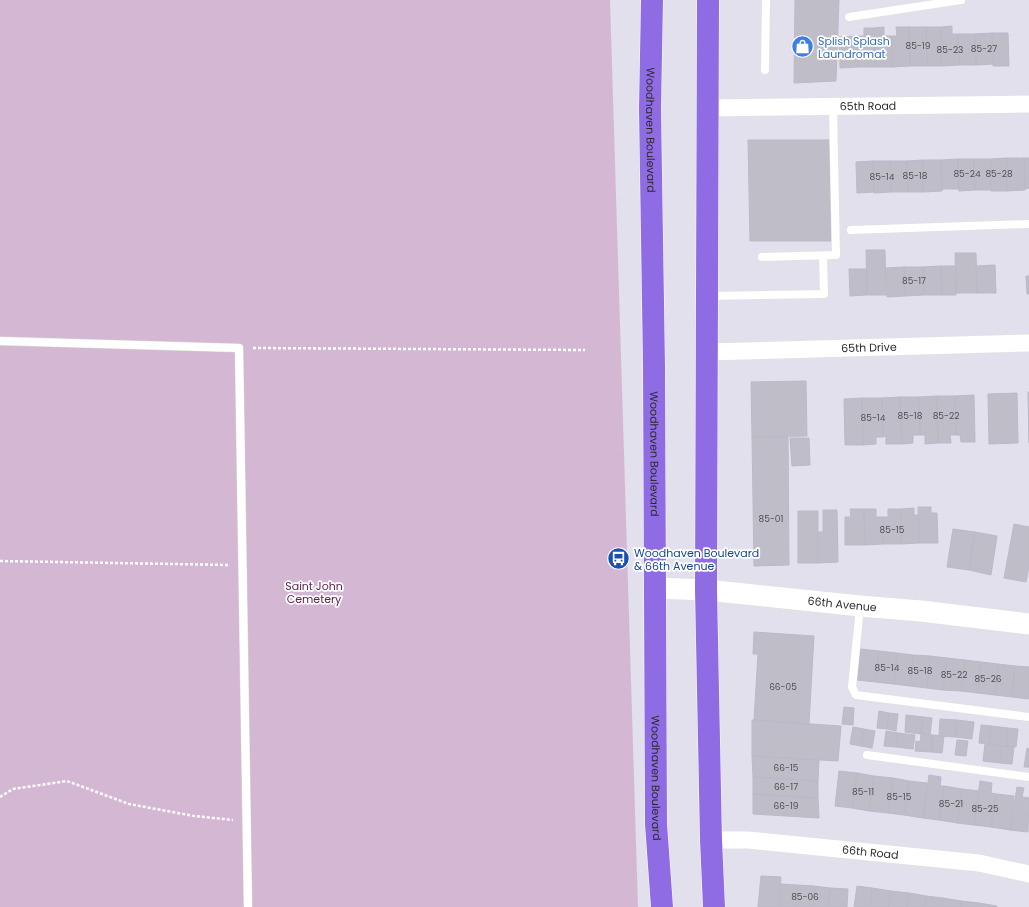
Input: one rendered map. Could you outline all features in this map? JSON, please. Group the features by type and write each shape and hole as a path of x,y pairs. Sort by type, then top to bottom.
{"main road":[{"name":"Woodhaven Boulevard","path":"652,0 650,109 656,588 656,824 662,907"},
{"path":"708,0 706,590 710,840 714,907"}],"street":[{"name":"65th Road","path":"707,108 1029,104"},
{"name":"65th Drive","path":"708,352 1029,343"},
{"name":"66th Avenue","path":"656,588 706,590 921,611 1029,624"},
{"name":"66th Road","path":"710,840 748,840 979,862 1029,874"}],"lane":[{"path":"765,70 766,0"},
{"path":"849,17 961,0"},
{"path":"762,257 836,256 833,106"},
{"path":"851,230 1029,224"},
{"path":"708,296 824,294 823,256"},
{"path":"0,341 239,348 248,907"},
{"path":"860,606 852,687 856,695 1029,717"},
{"path":"867,755 1029,777"}],"path":[{"path":"239,348 585,350"},
{"path":"0,561 242,565"},
{"path":"0,797 13,790 67,781 129,804 194,816 246,822"}],"green space":[{"name":"Saint John Cemetery","path":"0,0 610,0 638,907 0,907"}],"building":[{"path":"795,0 839,0 836,81 794,83"},
{"path":"952,26 952,34 958,34 959,65 941,66 941,27"},
{"path":"884,27 884,36 892,36 892,67 875,67 875,28"},
{"path":"896,27 909,27 910,66 892,67 892,36 897,36"},
{"path":"909,27 926,27 927,66 910,66"},
{"path":"926,27 941,27 941,66 927,66"},
{"path":"864,28 875,28 875,67 858,67 857,36 864,36"},
{"path":"992,33 993,64 976,65 975,34"},
{"path":"992,33 1008,33 1009,66 993,66"},
{"path":"958,34 975,34 976,65 959,65"},
{"path":"857,36 858,67 840,68 839,37"},
{"path":"748,140 830,140 831,241 750,241"},
{"path":"1007,158 1007,191 991,191 991,159"},
{"path":"1007,158 1024,158 1025,190 1007,191"},
{"path":"1024,158 1029,158 1029,188 1025,189"},
{"path":"958,159 959,189 942,189 941,160"},
{"path":"958,159 974,159 975,190 959,191"},
{"path":"974,159 991,159 991,190 975,190"},
{"path":"923,160 923,192 908,192 907,161"},
{"path":"923,160 941,160 942,191 923,192"},
{"path":"873,161 874,192 857,193 856,162"},
{"path":"873,161 890,161 891,192 874,193"},
{"path":"890,161 907,161 908,192 891,192"},
{"path":"866,250 885,250 886,295 867,295"},
{"path":"955,253 976,253 977,293 956,293"},
{"path":"995,265 996,293 977,293 976,266"},
{"path":"941,266 942,295 924,295 923,267"},
{"path":"941,266 955,266 956,295 942,295"},
{"path":"904,267 905,296 887,297 886,268"},
{"path":"904,267 923,267 924,295 905,296"},
{"path":"849,269 867,269 867,295 850,296"},
{"path":"1026,276 1029,276 1029,294 1027,294"},
{"path":"806,381 807,436 752,437 751,382"},
{"path":"1028,392 1029,392 1029,443"},
{"path":"1017,393 1018,443 989,444 988,394"},
{"path":"974,395 975,442 961,442 960,435 956,435 955,396"},
{"path":"937,396 938,443 925,444 925,435 920,435 919,397"},
{"path":"937,396 955,396 956,435 950,435 951,443 938,443"},
{"path":"900,397 902,444 886,444 886,436 883,437 882,398"},
{"path":"900,397 919,397 920,435 913,435 913,443 902,444"},
{"path":"862,398 863,445 845,445 844,399"},
{"path":"862,398 882,398 883,437 876,437 876,444 863,445"},
{"path":"752,437 788,437 789,565 754,566"},
{"path":"790,438 809,438 810,465 792,466"},
{"path":"918,507 931,507 931,513 937,513 938,543 919,543"},
{"path":"914,508 914,515 919,515 919,543 901,544 901,509"},
{"path":"850,509 864,509 865,545 845,545 845,517 851,517"},
{"path":"864,509 876,509 876,517 883,517 883,544 865,545"},
{"path":"888,509 901,509 901,544 883,544 883,517 888,517"},
{"path":"823,510 837,510 838,562 818,563 818,532 823,532"},
{"path":"798,511 818,511 818,563 798,563"},
{"path":"1014,524 1029,527 1029,566 1026,582 1004,578"},
{"path":"953,529 975,532 969,570 947,567"},
{"path":"975,532 997,536 991,575 969,570"},
{"path":"754,632 814,636 809,724 754,720 758,654 753,654"},
{"path":"860,649 879,651 876,682 857,680"},
{"path":"879,651 897,653 894,684 876,682"},
{"path":"897,653 913,655 910,686 894,684"},
{"path":"913,655 930,656 927,688 910,686"},
{"path":"930,656 947,658 943,690 927,688"},
{"path":"947,658 965,660 961,691 943,690"},
{"path":"965,660 981,662 978,693 961,691"},
{"path":"981,662 998,664 995,695 978,693"},
{"path":"998,664 1015,666 1012,697 995,695"},
{"path":"1015,666 1029,667 1029,699 1012,697"},
{"path":"844,707 854,708 853,725 842,724"},
{"path":"879,711 889,713 887,729 877,728"},
{"path":"889,713 898,714 896,731 887,729"},
{"path":"906,715 923,717 921,734 905,732"},
{"path":"923,717 932,718 930,735 921,734"},
{"path":"940,719 957,720 955,737 939,736"},
{"path":"752,720 841,726 838,761 752,756"},
{"path":"957,720 974,722 972,739 955,737"},
{"path":"981,725 991,726 989,744 979,743"},
{"path":"991,726 1008,728 1006,746 989,744"},
{"path":"853,727 864,729 861,746 850,744"},
{"path":"1008,728 1018,729 1016,747 1006,746"},
{"path":"864,729 875,731 872,748 861,746"},
{"path":"886,731 898,733 896,747 884,746"},
{"path":"898,733 915,735 913,749 896,747"},
{"path":"921,734 933,735 931,752 915,751 916,741 920,742"},
{"path":"933,735 944,736 942,753 931,752"},
{"path":"957,740 968,741 966,756 955,755"},
{"path":"985,744 1002,746 1000,763 983,761"},
{"path":"1002,746 1014,747 1012,764 1000,763"},
{"path":"1027,748 1029,749 1029,767 1024,767"},
{"path":"752,756 819,760 818,781 753,777"},
{"path":"839,771 857,773 852,808 835,806"},
{"path":"857,773 874,776 869,811 852,808"},
{"path":"929,775 941,777 940,786 944,786 939,820 923,818"},
{"path":"874,776 893,778 888,813 869,811"},
{"path":"753,777 818,781 818,798 753,794"},
{"path":"893,778 909,781 904,815 888,813"},
{"path":"909,781 927,783 923,818 904,815"},
{"path":"980,781 992,783 991,793 996,794 991,827 974,825"},
{"path":"944,786 962,789 957,823 939,820"},
{"path":"1017,787 1024,788 1022,797 1029,798 1028,832 1010,830"},
{"path":"962,789 979,791 974,825 957,823"},
{"path":"753,794 818,798 819,818 753,814"},
{"path":"996,794 1014,796 1010,830 991,827"},
{"path":"761,876 781,877 779,907 758,907"},
{"path":"781,884 797,885 795,907 779,907"},
{"path":"797,885 814,886 813,907 795,907"},
{"path":"814,886 830,888 828,907 813,907"},
{"path":"857,886 872,888 870,907 854,907"},
{"path":"830,888 848,889 847,907 828,907"},
{"path":"872,888 891,891 889,907 870,907"},
{"path":"891,891 909,893 907,907 889,907"},
{"path":"909,893 926,896 925,907 907,907"},
{"path":"926,896 943,898 942,907 925,907"},
{"path":"943,898 961,901 960,907 942,907"},
{"path":"961,901 979,903 979,907 960,907"},
{"path":"979,903 997,906 997,907 979,907"}],"place":[{"name":"Splish Splash Laundromat","path":"802,47"},
{"name":"Woodhaven Boulevard & 66th Avenue","path":"619,559"}]}
